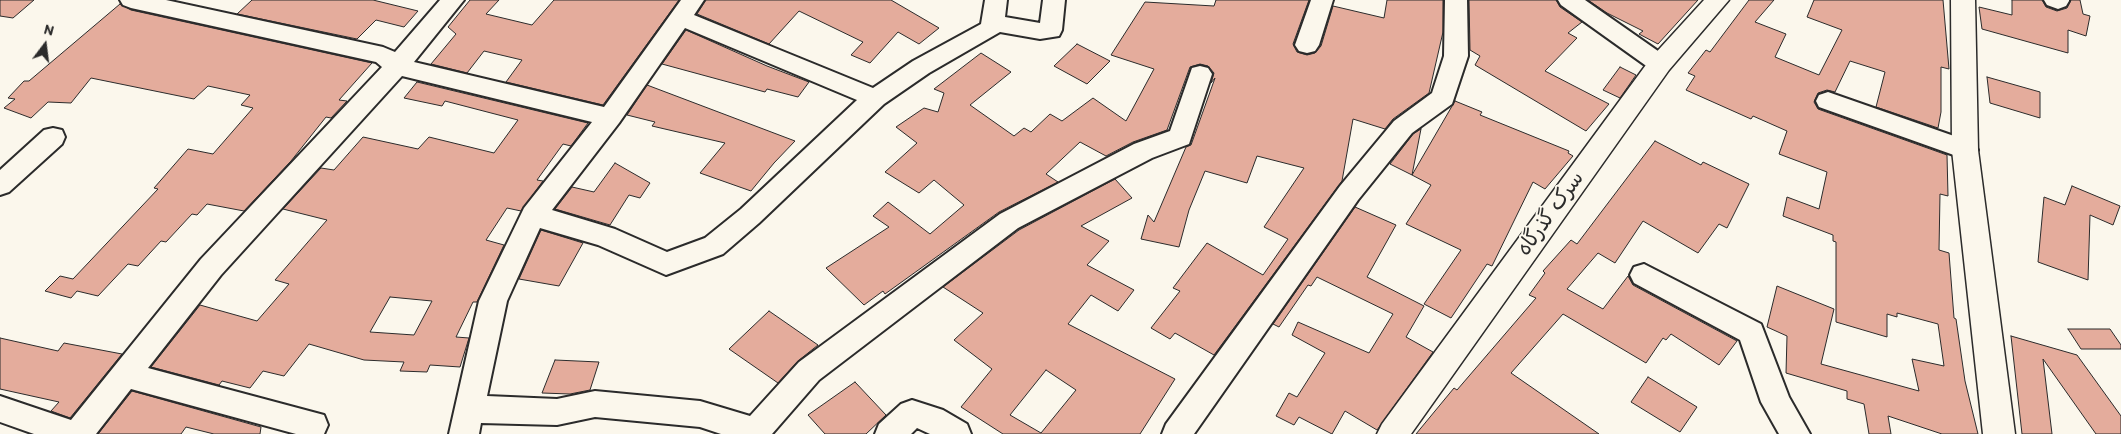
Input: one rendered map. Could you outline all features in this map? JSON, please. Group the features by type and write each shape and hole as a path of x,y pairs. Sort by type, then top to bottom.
{"street":[{"path":"131,0 383,55 397,66 610,117"},
{"path":"78,434 211,267 397,66 453,0"},
{"path":"533,216 606,236 666,264 714,246 750,216 876,98 921,67 990,29 994,12 1040,31 1051,30 1054,0"},
{"path":"1307,45 1322,0"},
{"path":"1177,434 1349,193 1403,127 1444,98 1456,56 1456,0"},
{"name":"سرک گذرگاه","path":"1393,434 1660,64 1717,0"},
{"path":"1963,0 1965,150 1999,434"},
{"path":"1582,3 1660,64"},
{"path":"876,98 687,9 610,117 533,216 493,301 466,421 557,412 595,404 700,414 754,433 809,371 1009,222 1143,151 1180,137 1200,74"},
{"path":"1828,102 1965,150"},
{"path":"0,185 53,137"},
{"path":"1644,275 1751,332 1776,402 1795,434"},
{"path":"125,375 313,425"},
{"path":"0,409 73,434"},
{"path":"890,434 912,414 932,419 956,434"}],"building":[{"path":"0,0 34,0 13,18 0,16"},
{"path":"252,0 373,0 418,11 404,27 376,20 357,39 237,14"},
{"path":"470,0 499,0 486,14 532,25 554,0 679,0 603,105 506,82 522,60 484,51 467,73 431,64 456,34 448,27"},
{"path":"706,0 891,0 939,28 919,44 898,32 870,63 851,55 863,42 799,11 769,44 697,14"},
{"path":"1216,0 1309,0 1293,44 1297,52 1307,55 1315,53 1321,46 1333,6 1384,18 1387,0 1443,0 1443,32 1429,93 1393,119 1385,129 1353,119 1342,181 1214,355 1175,333 1170,339 1151,328 1180,291 1173,288 1207,243 1263,275 1288,239 1264,227 1304,168 1257,156 1247,183 1205,171 1189,210 1179,247 1141,239 1148,215 1154,222 1186,147 1191,145 1215,78 1211,83 1214,73 1208,66 1200,64 1190,67 1167,130 1133,142 1106,156 1080,142 1046,174 1058,182 999,212 885,294 883,291 864,305 826,268 889,227 873,216 888,202 930,234 964,205 934,180 919,193 885,172 917,143 896,127 924,108 938,112 944,93 934,89 981,53 1011,72 970,105 1014,136 1024,128 1031,132 1050,114 1062,121 1093,98 1126,121 1154,69 1111,55 1145,2 1214,6"},
{"path":"1469,0 1556,0 1560,7 1582,22 1568,33 1577,38 1545,71 1609,104 1586,131 1475,65 1480,56 1470,50"},
{"path":"1588,0 1698,0 1658,44 1639,34 1643,31 1607,13"},
{"path":"1749,0 1774,0 1755,22 1786,34 1775,57 1819,75 1842,30 1807,17 1814,0 1943,0 1949,69 1941,67 1941,112 1938,128 1876,107 1885,72 1850,61 1835,92 1827,90 1818,93 1814,102 1818,109 1947,155 1948,196 1940,194 1939,250 1949,253 1954,318 1956,319 1965,381 1978,434 1942,434 1888,416 1891,434 1869,434 1864,404 1847,399 1847,391 1786,373 1787,336 1767,327 1777,286 1834,309 1821,364 1919,391 1912,359 1944,366 1938,324 1897,313 1897,317 1887,314 1887,337 1836,322 1836,242 1833,241 1833,235 1783,216 1787,197 1819,209 1827,172 1779,154 1787,131 1753,116 1751,119 1686,90 1695,76 1688,73 1706,50 1710,52"},
{"path":"2012,0 2042,0 2046,7 2057,11 2067,8 2071,0 2080,0 2083,14 2090,16 2086,36 2068,30 2068,53 1982,29 1979,7 2012,15"},
{"path":"120,4 131,10 372,63 339,100 347,101 331,118 326,117 291,161 244,211 207,204 197,215 192,214 166,242 161,241 138,266 128,264 98,296 77,291 71,298 45,291 60,276 73,279 158,189 154,188 188,149 213,154 253,108 241,105 250,95 208,86 194,99 91,78 71,103 48,102 31,118 4,108 15,99 8,98 24,81 29,81"},
{"path":"686,30 767,66 809,82 798,97 767,89 765,92 662,64"},
{"path":"1077,44 1110,61 1087,84 1054,66"},
{"path":"1620,67 1636,75 1620,98 1603,90"},
{"path":"1987,77 2040,92 2040,118 1990,103"},
{"path":"417,82 588,123 571,146 563,144 537,180 543,181 521,211 507,208 486,240 504,245 477,302 473,302 456,337 469,338 460,367 430,365 427,372 400,371 404,362 364,360 309,344 284,376 263,371 250,388 222,381 219,385 151,367 200,305 257,321 289,284 275,280 327,220 283,209 321,168 334,170 363,137 418,149 429,137 494,153 518,120 445,101 442,106 404,98","holes":["390,297 432,301 414,335 370,332"]},
{"path":"647,85 795,141 751,191 700,173 725,143 652,126 655,122 627,115"},
{"path":"1455,101 1482,112 1480,115 1569,151 1568,153 1573,156 1545,189 1533,182 1492,266 1487,264 1451,318 1424,304 1461,250 1406,224 1431,185 1412,175"},
{"path":"1421,129 1412,175 1390,164 1413,134"},
{"path":"1655,141 1701,165 1703,162 1749,184 1727,228 1719,224 1698,253 1643,221 1615,263 1598,253 1567,289 1603,309 1628,276 1633,285 1737,341 1719,365 1671,334 1666,340 1663,338 1646,363 1563,314 1511,373 1599,434 1416,434 1454,388 1457,390 1536,298 1529,295 1545,273 1543,271 1571,240 1577,244"},
{"path":"615,163 650,183 640,198 629,195 610,225 555,209 572,187 594,192"},
{"path":"1115,179 1132,198 1081,226 1109,241 1087,265 1134,290 1118,311 1091,295 1068,324 1175,379 1140,434 1003,434 961,407 992,369 954,340 983,313 943,287 1019,230","holes":["1046,370 1076,390 1041,433 1010,415"]},
{"path":"2072,186 2120,206 2113,225 2090,215 2088,280 2038,262 2044,197 2065,205"},
{"path":"1355,207 1396,225 1367,277 1424,306 1406,337 1433,352 1377,430 1345,411 1332,434 1299,417 1294,425 1276,416 1289,393 1297,397 1325,353 1292,335 1298,322 1369,353 1393,314 1317,277 1311,286 1308,285 1279,327 1273,324"},
{"path":"541,230 583,243 559,286 519,279"},
{"path":"769,311 818,345 798,361 778,383 729,349"},
{"path":"2068,329 2110,329 2121,345 2121,349 2081,349"},
{"path":"2011,336 2077,355 2121,416 2121,434 2096,434 2043,359 2052,434 2022,434"},
{"path":"0,338 58,351 64,343 122,354 70,418 51,411 59,402 0,389"},
{"path":"555,360 599,362 590,390 570,394 542,393"},
{"path":"1648,377 1697,407 1680,432 1631,402"},
{"path":"855,382 886,415 866,434 825,434 808,415"},
{"path":"132,391 261,427 260,434 214,434 186,427 181,434 98,434"}]}
